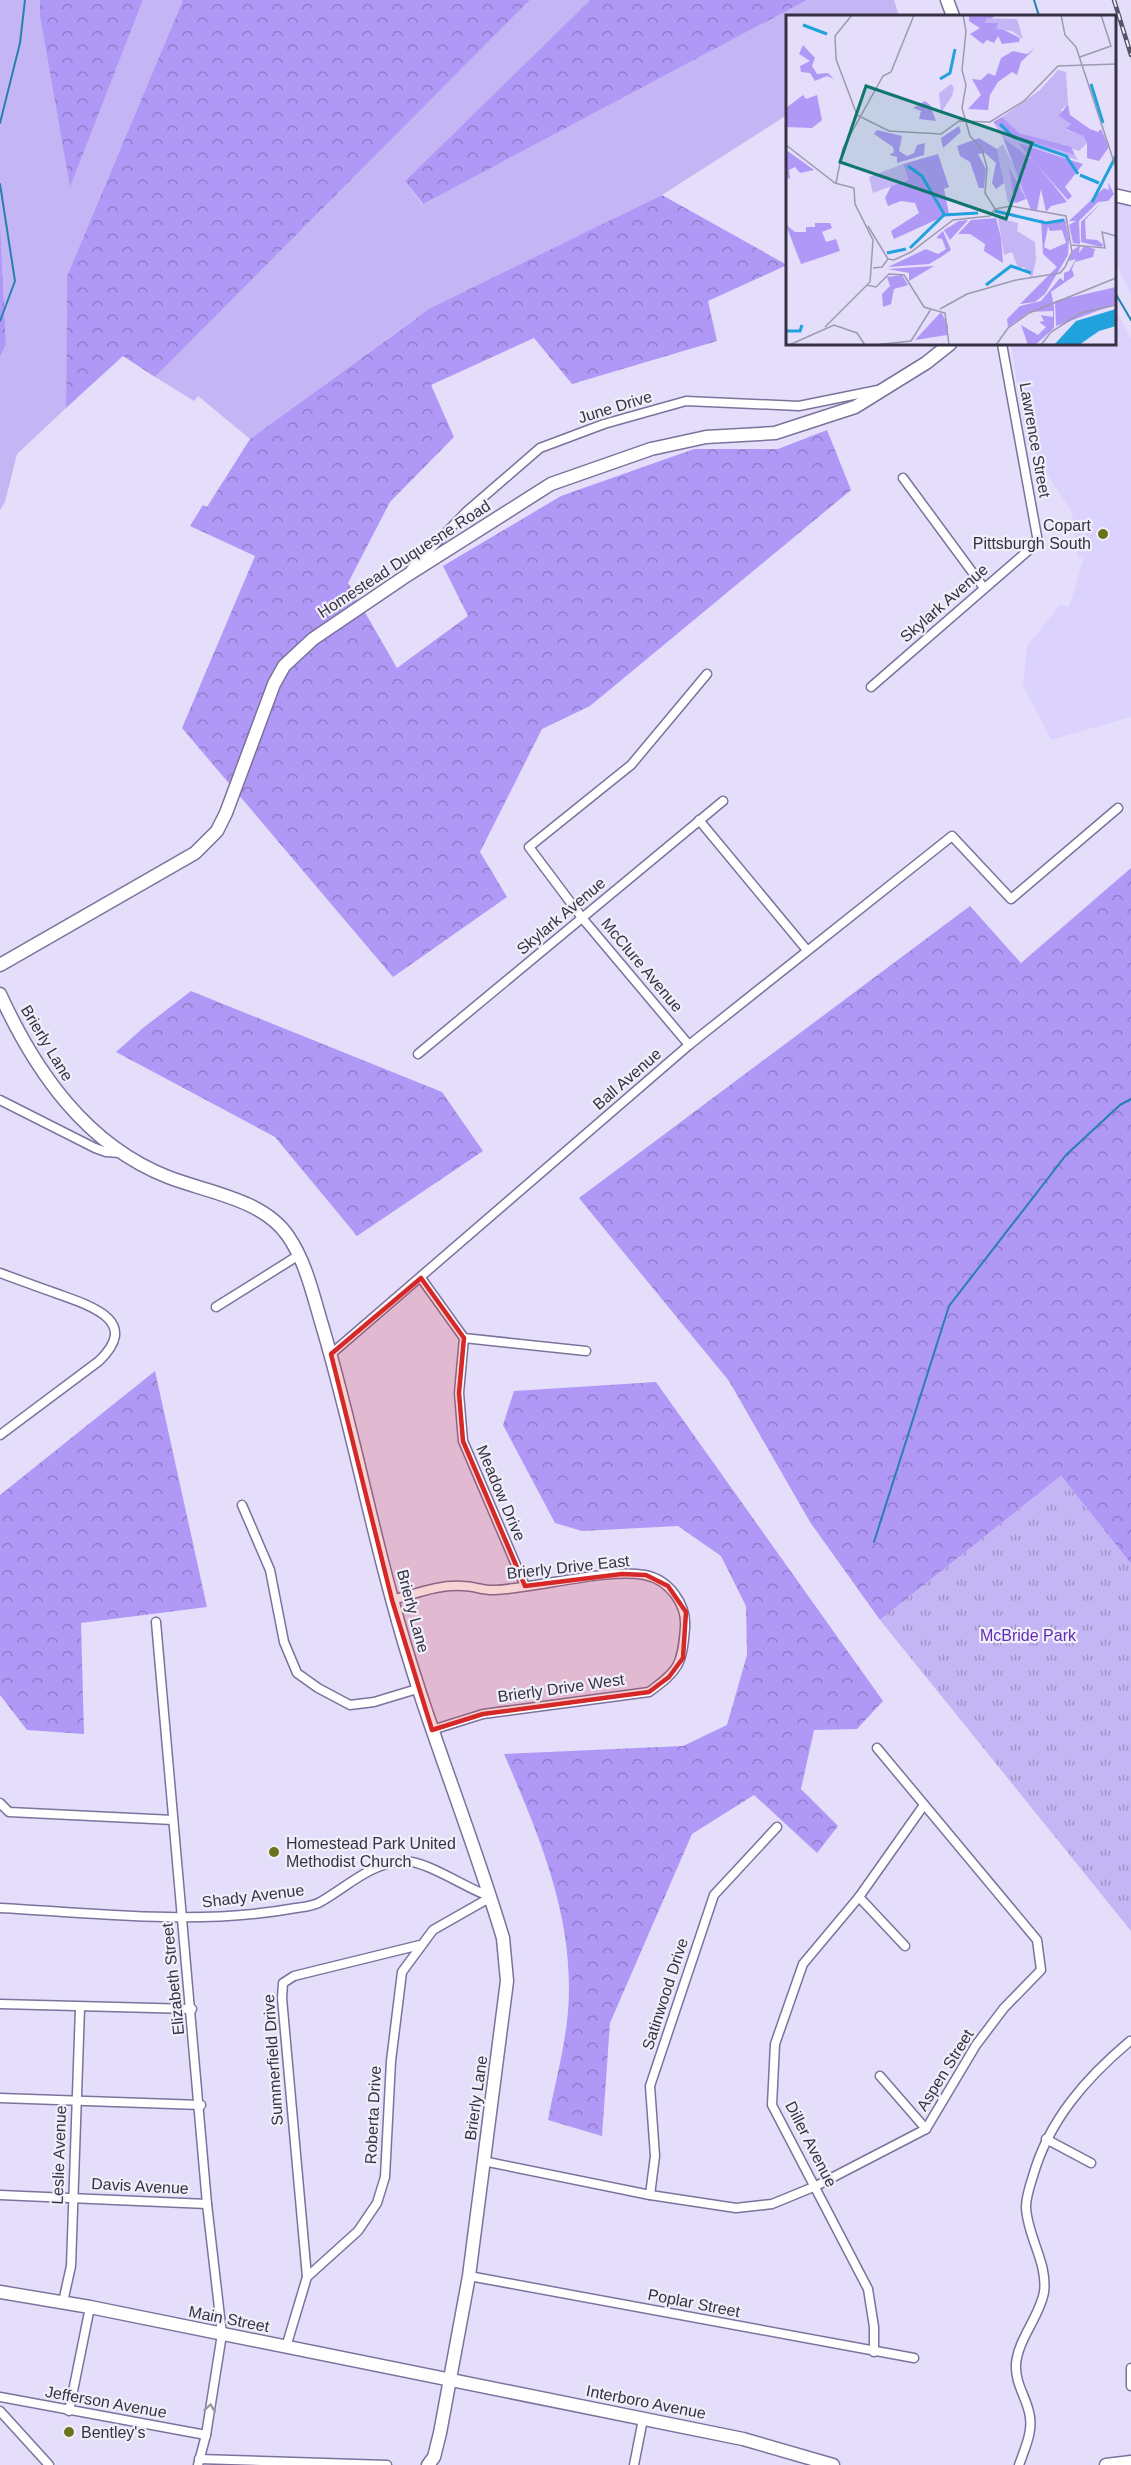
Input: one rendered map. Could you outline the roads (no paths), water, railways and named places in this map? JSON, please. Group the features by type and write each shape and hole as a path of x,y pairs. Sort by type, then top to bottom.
{"street":[{"path":"947,0 954,15"},
{"path":"1116,195 1131,199"},
{"name":"Homestead Duquesne Road","path":"0,965 195,853 217,831 226,813 274,684 284,666 312,639 403,578 551,484 651,449 706,437 775,433 855,407 950,345"},
{"name":"Lawrence Street","path":"1002,345 1038,542"},
{"name":"June Drive","path":"403,578 466,512 540,448 604,424 686,401 799,406 887,388"},
{"path":"903,478 984,588"},
{"name":"Skylark Avenue","path":"871,687 1038,542"},
{"name":"McClure Avenue","path":"689,1045 583,919 529,847 631,765 660,727 707,674"},
{"name":"Skylark Avenue","path":"418,1054 723,801"},
{"name":"Ball Avenue","path":"330,1354 689,1045 806,949 952,836 1011,899 1118,808"},
{"path":"699,820 806,949"},
{"name":"Brierly Lane","path":"0,994 15,1026 45,1078 76,1115 123,1153 165,1176 256,1209 274,1221 299,1254 330,1354 392,1600 417,1689 491,1897 503,1938 507,1981 470,2276 434,2457 428,2465"},
{"path":"0,1100 95,1148 106,1152 123,1153"},
{"path":"216,1306 299,1254"},
{"path":"0,1273 92,1306 110,1319 116,1332 112,1349 99,1361 0,1435"},
{"path":"421,1278 464,1338 586,1352"},
{"name":"Meadow Drive","path":"464,1338 459,1393 464,1441 525,1586"},
{"path":"242,1505 270,1570 284,1642 297,1673 318,1688 350,1705 374,1702 417,1689"},
{"name":"Brierly Drive East","path":"392,1600 437,1588 463,1586 493,1590 622,1574 646,1575 668,1586 686,1612 683,1658"},
{"name":"Elizabeth Street","path":"156,1622 201,2105 207,2204 222,2334 206,2435 199,2462"},
{"name":"Brierly Drive West","path":"432,1730 483,1714 649,1692 669,1677 683,1658"},
{"name":"Aspen Street","path":"483,2161 650,2195 736,2208 772,2204 816,2186 926,2129 976,2045 1004,2008 1041,1970 1037,1940 877,1748"},
{"path":"0,1803 9,1812 173,1820"},
{"name":"Diller Avenue","path":"874,2352 874,2327 868,2289 772,2105 775,2044 804,1964 859,1897 924,1805"},
{"name":"Satinwood Drive","path":"650,2195 656,2156 650,2086 714,1895 777,1827"},
{"name":"Shady Avenue","path":"0,1908 182,1918 235,1916 320,1903 362,1875 381,1866 405,1861 491,1897"},
{"name":"Roberta Drive","path":"307,2277 358,2231 377,2203 385,2177 391,2061 402,1972 433,1930 491,1897"},
{"path":"859,1897 906,1946"},
{"name":"Summerfield Drive","path":"307,2277 282,1998 283,1983 294,1977 420,1945"},
{"path":"0,2004 80,2008 192,2009"},
{"name":"Leslie Avenue","path":"63,2302 71,2266 80,2008"},
{"path":"1019,2465 1031,2428 1029,2413 1016,2381 1016,2362 1044,2293 1043,2276 1030,2234 1026,2205 1040,2152 1046,2139 1081,2087 1130,2041"},
{"path":"880,2076 926,2129"},
{"path":"0,2098 201,2105"},
{"path":"1046,2139 1091,2163"},
{"name":"Davis Avenue","path":"0,2195 207,2204"},
{"name":"Poplar Street","path":"470,2276 914,2358"},
{"path":"286,2347 307,2277"},
{"name":"Main Street","path":"0,2292 90,2307 451,2380"},
{"path":"69,2411 90,2307"},
{"path":"1131,2368 1131,2386"},
{"name":"Interboro Avenue","path":"451,2380 743,2439 833,2465"},
{"name":"Jefferson Avenue","path":"0,2397 206,2435"},
{"path":"0,2411 49,2465"},
{"path":"634,2465 644,2419"},
{"path":"199,2462 387,2465"},
{"path":"1106,2465 1130,2463"}],"waterway":[{"path":"0,123 20,43 25,0"},
{"path":"1034,0 1039,15"},
{"path":"0,184 15,281 0,321"},
{"path":"1116,294 1131,320"},
{"path":"874,1542 949,1306 1066,1155 1120,1105 1131,1099"}],"railway":[{"path":"1114,0 1131,55"}],"place":[{"name":"Copart Pittsburgh South","path":"1103,534"},
{"name":"Homestead Park United Methodist Church","path":"274,1852"},
{"name":"Bentley's","path":"69,2432"}],"park label":[{"name":"McBride Park","path":"1028,1635"}]}
